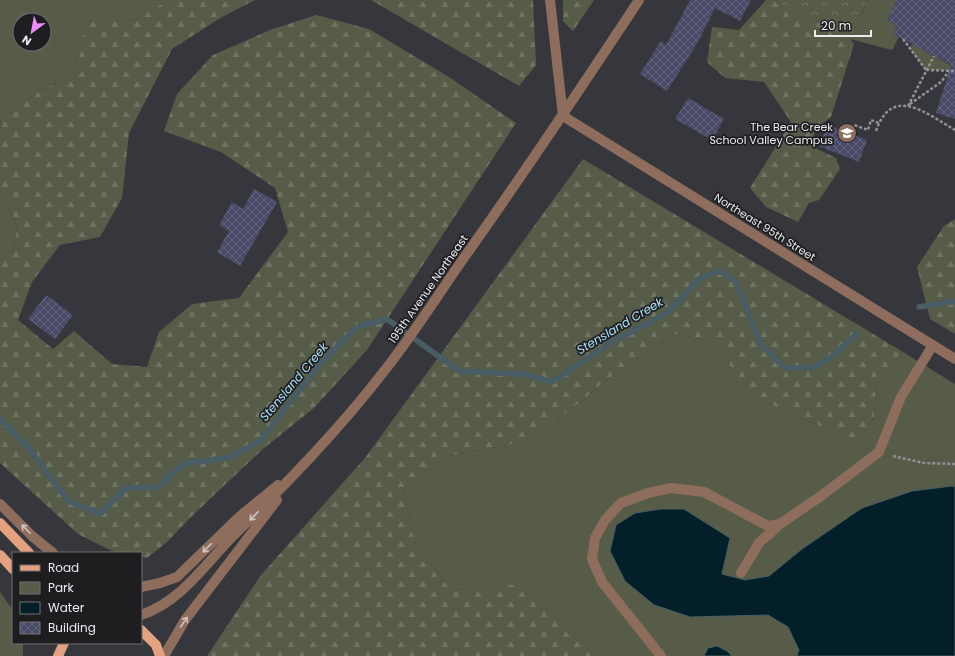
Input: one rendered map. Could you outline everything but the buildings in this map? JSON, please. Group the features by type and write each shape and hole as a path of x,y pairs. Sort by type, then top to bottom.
{"main road":[{"path":"0,523 28,552"},
{"path":"0,555 12,568"},
{"path":"142,631 156,645 160,656"},
{"path":"55,644 57,656"},
{"path":"57,656 63,644"}],"street":[{"path":"550,0 563,116"},
{"name":"195th Avenue Northeast","path":"301,469 343,422 386,369 563,116 639,0"},
{"name":"Northeast 95th Street","path":"563,116 955,359"},
{"path":"741,573 759,544 780,524 821,496 879,452 901,397 933,345"},
{"path":"142,587 177,577 263,496 301,469"},
{"path":"142,615 155,611 170,601 301,469"},
{"path":"164,656 185,620 301,469"},
{"path":"661,656 602,582 592,559 595,538 605,520 621,503 648,493 671,488 704,492 768,526 780,524"},
{"path":"0,504 32,536 52,552"}],"path":[{"path":"903,39 926,70"},
{"path":"908,106 934,56"},
{"path":"926,70 955,72"},
{"path":"908,106 941,82 949,71"},
{"path":"876,131 879,123 889,111 900,106 908,106 919,109 955,130"},
{"path":"851,134 854,125 868,130 871,120 879,123"},
{"path":"879,452 924,463 955,464"}],"green space":[{"path":"0,0 168,0 136,19 86,24 74,73 39,92 1,119 0,128"},
{"path":"168,0 255,0 222,17 172,49 129,133 122,198 100,237 60,245 32,282 18,320 53,349 74,331 112,364 147,367 159,332 192,304 239,298 288,232 275,188 221,152 164,131 177,94 213,55 270,30 316,15 369,29 449,77 516,123 367,350 314,408 263,449 193,515 167,542 147,558 142,557 142,552 114,552 78,534 0,463 0,259 14,251 17,226 0,190 1,119 39,92 74,73 86,23 136,19"},
{"path":"371,0 533,0 536,65 519,86"},
{"path":"563,0 594,0 573,31 563,21"},
{"path":"766,0 776,0 850,39 854,44 831,117 814,130 815,148 836,158 840,169 819,200 809,203 798,222 766,207 750,188 791,122 764,82 725,78 707,62 712,27 739,30"},
{"path":"776,0 868,0 850,39"},
{"path":"868,0 897,0 887,20 897,25 893,34 899,37 892,50 850,39"},
{"path":"927,15 946,24 930,54 950,65 955,56 955,71 926,70 910,48"},
{"path":"583,159 903,352 876,385 874,418 856,440 812,423 739,390 723,344 675,334 614,374 534,440 449,456 403,488 415,544 451,590 521,584 576,634 594,656 207,656 261,575 365,458"},
{"path":"0,190 17,226 14,251 0,259"},
{"path":"955,219 955,334 930,319 917,267 944,226"},
{"path":"675,334 724,344 739,390 812,423 856,439 874,418 876,385 903,352 955,384 955,487 952,486 862,508 802,549 769,576 745,580 721,574 730,538 616,525 610,551 625,581 690,617 768,615 788,627 799,650 797,656 732,656 727,651 708,648 704,656 594,656 576,634 521,585 451,590 415,544 403,488 449,456 534,440 614,374"},
{"path":"0,592 12,609 12,644 23,644 23,656 0,656"}],"water":[{"path":"952,486 955,487 955,656 797,656 799,650 788,627 768,615 690,617 654,605 625,581 610,551 616,525 635,513 661,509 684,509 730,538 722,574 745,580 769,576 802,549 862,508 912,491"},
{"path":"717,646 727,651 732,656 704,656 708,648"}],"waterway":[{"name":"Stensland Creek","path":"0,419 27,446 68,501 100,514 126,488 158,487 183,464 231,457 261,440 319,365 357,327 387,319 459,371 523,374 552,382 610,343 667,313 700,278 719,271 735,281 762,346 785,368 815,367 835,354 857,333"},
{"name":"Stensland Creek","path":"919,307 955,301"}],"place":[{"name":"The Bear Creek School Valley Campus","path":"847,133"}]}
